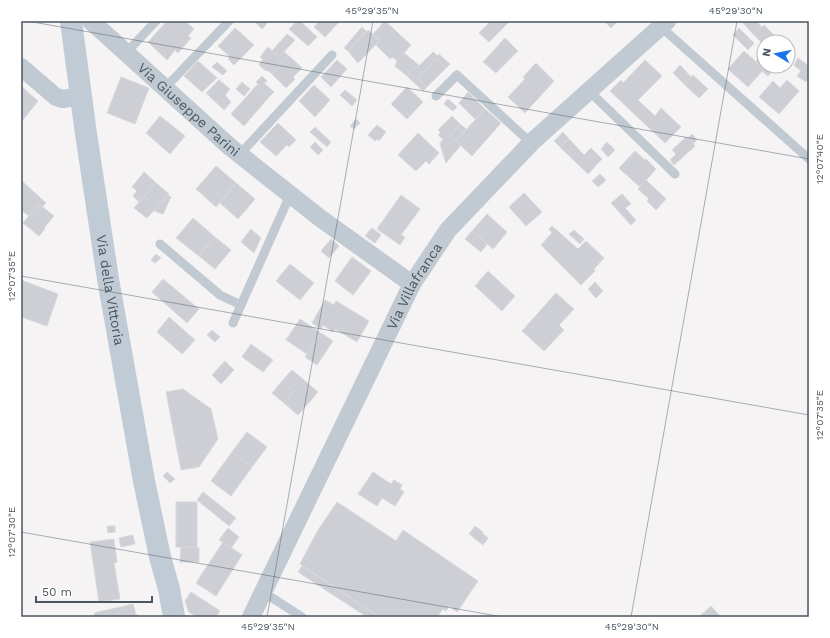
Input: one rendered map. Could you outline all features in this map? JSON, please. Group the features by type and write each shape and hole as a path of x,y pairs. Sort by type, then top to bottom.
{"main road":[{"name":"Via della Vittoria","path":"71,21 108,279 144,481 174,617"},
{"name":"Via della Vittoria","path":"160,557 163,617"}],"street":[{"name":"Via Giuseppe Parini","path":"91,21 230,147 320,218 412,284"},
{"name":"Via Villafranca","path":"251,617 412,284 448,230 531,143 664,24"},
{"path":"21,67 56,97 64,99 81,96"}],"lane":[{"path":"126,53 156,21"},
{"path":"165,88 228,21"},
{"path":"664,24 809,159"},
{"path":"240,154 332,55"},
{"path":"436,96 457,75 531,143"},
{"path":"589,91 675,174"},
{"path":"233,323 290,194"},
{"path":"160,244 220,295 241,305"},
{"path":"263,592 302,617"}],"building":[{"path":"167,21 185,21 194,29 188,36 191,38 178,53 175,50 167,60 148,42"},
{"path":"254,21 269,21 262,29"},
{"path":"297,21 300,21 317,37 308,46 289,29"},
{"path":"319,21 340,21 325,37 314,27"},
{"path":"385,21 411,45 397,61 393,57 390,59 376,45 380,40 373,34"},
{"path":"491,21 510,21 489,42 479,33"},
{"path":"604,21 618,21 611,28"},
{"path":"756,21 762,27 754,35 742,22"},
{"path":"764,25 773,34 756,34 756,37 754,35"},
{"path":"362,27 366,31 348,51 344,48"},
{"path":"235,28 254,45 234,65 228,59 230,57 218,46"},
{"path":"739,28 754,43 748,50 733,35"},
{"path":"368,30 380,40 358,63 348,51"},
{"path":"287,34 295,40 279,57 272,51"},
{"path":"505,38 518,51 496,73 483,62"},
{"path":"268,47 279,57 284,52 289,56 272,74 259,65 263,59 260,57"},
{"path":"744,51 756,62 756,74 760,74 748,87 728,69"},
{"path":"433,52 438,56 439,54 450,64 446,68 436,59 418,78 427,87 423,91 407,76 415,66 417,68"},
{"path":"404,53 420,66 417,68 415,66 407,76 395,66 397,61"},
{"path":"289,56 302,68 293,77 295,79 286,88 272,74"},
{"path":"798,58 809,66 809,78 806,82 797,76 801,71 796,67"},
{"path":"436,59 446,68 427,87 418,78"},
{"path":"337,60 347,69 331,87 321,77"},
{"path":"645,60 662,76 638,100 655,116 661,108 681,127 665,143 610,91 621,80 623,83"},
{"path":"198,61 217,78 202,92 184,76"},
{"path":"217,62 227,71 223,75 212,67"},
{"path":"536,63 554,81 525,113 508,97 525,79 523,77"},
{"path":"680,65 691,77 685,85 673,73"},
{"path":"693,75 708,89 699,98 685,85"},
{"path":"262,76 267,81 264,83 274,92 269,97 257,85 258,84 256,82"},
{"path":"121,77 149,88 135,124 107,113"},
{"path":"219,80 230,89 225,95 231,102 224,110 206,93"},
{"path":"787,80 799,91 779,114 759,97 773,81 780,88"},
{"path":"242,82 250,89 244,96 236,89"},
{"path":"257,85 269,97 244,126 231,114"},
{"path":"314,85 330,100 315,117 299,101"},
{"path":"21,86 38,101 22,121 21,120"},
{"path":"407,87 423,102 407,119 391,104"},
{"path":"345,90 357,100 352,106 340,95"},
{"path":"468,92 485,109 475,119 459,103"},
{"path":"448,99 457,107 453,111 444,104"},
{"path":"485,109 501,123 472,156 456,141"},
{"path":"160,116 185,136 170,154 146,133"},
{"path":"452,116 460,124 450,136 461,145 446,163 440,144 443,139 438,135 441,133 438,130"},
{"path":"356,119 360,123 354,129 350,126"},
{"path":"278,123 296,140 289,147 287,145 276,156 260,142"},
{"path":"460,124 466,129 456,141 450,136"},
{"path":"377,125 386,132 379,141 377,139 375,141 368,135"},
{"path":"315,127 331,142 327,147 310,132"},
{"path":"563,132 569,139 560,147 554,141"},
{"path":"418,133 439,153 429,164 426,161 416,171 398,155"},
{"path":"692,134 697,140 693,144 695,146 674,165 670,160 676,154 672,150 686,137 688,138"},
{"path":"569,139 584,155 591,148 602,159 588,174 560,147"},
{"path":"315,142 323,150 318,155 310,147"},
{"path":"607,142 615,150 608,157 601,149"},
{"path":"635,151 656,169 640,187 619,168"},
{"path":"216,166 236,183 216,207 196,189"},
{"path":"144,172 156,183 139,202 133,196 137,191 132,187"},
{"path":"600,174 606,180 598,187 592,181"},
{"path":"646,180 666,199 656,210 647,201 649,199 638,189"},
{"path":"23,182 46,203 42,207 39,204 29,216 21,210 21,184"},
{"path":"156,183 169,194 147,218 134,208"},
{"path":"236,183 255,199 238,219 220,203"},
{"path":"524,193 542,212 526,226 509,207"},
{"path":"622,194 631,204 625,208 636,220 631,225 611,203"},
{"path":"167,195 171,197 163,214 154,211"},
{"path":"401,195 420,209 401,235 405,237 400,245 377,229"},
{"path":"39,204 54,216 39,236 23,223"},
{"path":"487,214 507,232 493,249 472,231"},
{"path":"193,218 215,237 199,256 176,238"},
{"path":"552,226 578,249 586,241 604,258 594,269 595,271 581,285 541,245 552,233 549,229"},
{"path":"372,228 381,235 375,243 365,236"},
{"path":"251,229 261,238 254,253 241,242"},
{"path":"574,230 584,239 580,244 569,234"},
{"path":"472,231 487,244 481,252 465,239"},
{"path":"215,237 231,250 215,269 199,256"},
{"path":"331,239 339,246 329,258 321,251"},
{"path":"156,254 161,258 155,263 151,260"},
{"path":"352,257 371,271 353,295 335,281"},
{"path":"290,264 314,283 300,300 276,281"},
{"path":"488,271 515,296 502,311 475,286"},
{"path":"163,279 199,309 187,323 152,292"},
{"path":"21,280 58,294 47,326 21,317"},
{"path":"595,282 603,291 596,298 588,289"},
{"path":"556,293 574,309 559,325 564,330 544,351 522,331"},
{"path":"325,300 334,305 336,301 369,321 357,342 335,329 333,332 323,325 321,329 312,323"},
{"path":"169,317 195,340 182,354 157,332"},
{"path":"300,319 321,333 307,354 286,340"},
{"path":"212,330 220,337 215,342 207,335"},
{"path":"321,333 333,341 317,365 305,357"},
{"path":"251,344 273,360 263,372 242,357"},
{"path":"225,361 234,370 221,384 212,375"},
{"path":"292,370 318,392 298,415 284,403 294,391 282,381"},
{"path":"282,381 294,391 284,403 272,393"},
{"path":"183,389 211,409 218,439 199,467 181,470 166,392"},
{"path":"247,432 267,447 252,467 232,452"},
{"path":"232,452 252,467 231,496 211,481"},
{"path":"167,472 175,479 170,483 163,476"},
{"path":"373,472 391,484 394,480 402,485 400,489 404,492 395,506 382,498 377,506 358,494"},
{"path":"203,492 236,518 229,526 197,500"},
{"path":"176,502 197,502 197,548 176,547"},
{"path":"337,502 396,541 403,530 478,581 457,612 449,606 446,611 443,609 437,617 379,617 300,564 318,530"},
{"path":"107,526 115,526 115,532 108,533"},
{"path":"475,526 488,538 483,545 469,534"},
{"path":"228,528 239,537 231,548 219,540"},
{"path":"133,535 135,544 121,547 119,538"},
{"path":"114,539 117,562 114,563 120,599 99,602 90,542"},
{"path":"223,542 242,555 216,596 196,583"},
{"path":"181,547 199,548 199,562 180,562"},
{"path":"302,566 379,617 367,617 298,572"},
{"path":"191,592 220,611 216,617 197,617 189,612 185,601"},
{"path":"133,604 138,617 95,617 94,613"},
{"path":"711,606 721,617 699,617"}]}
